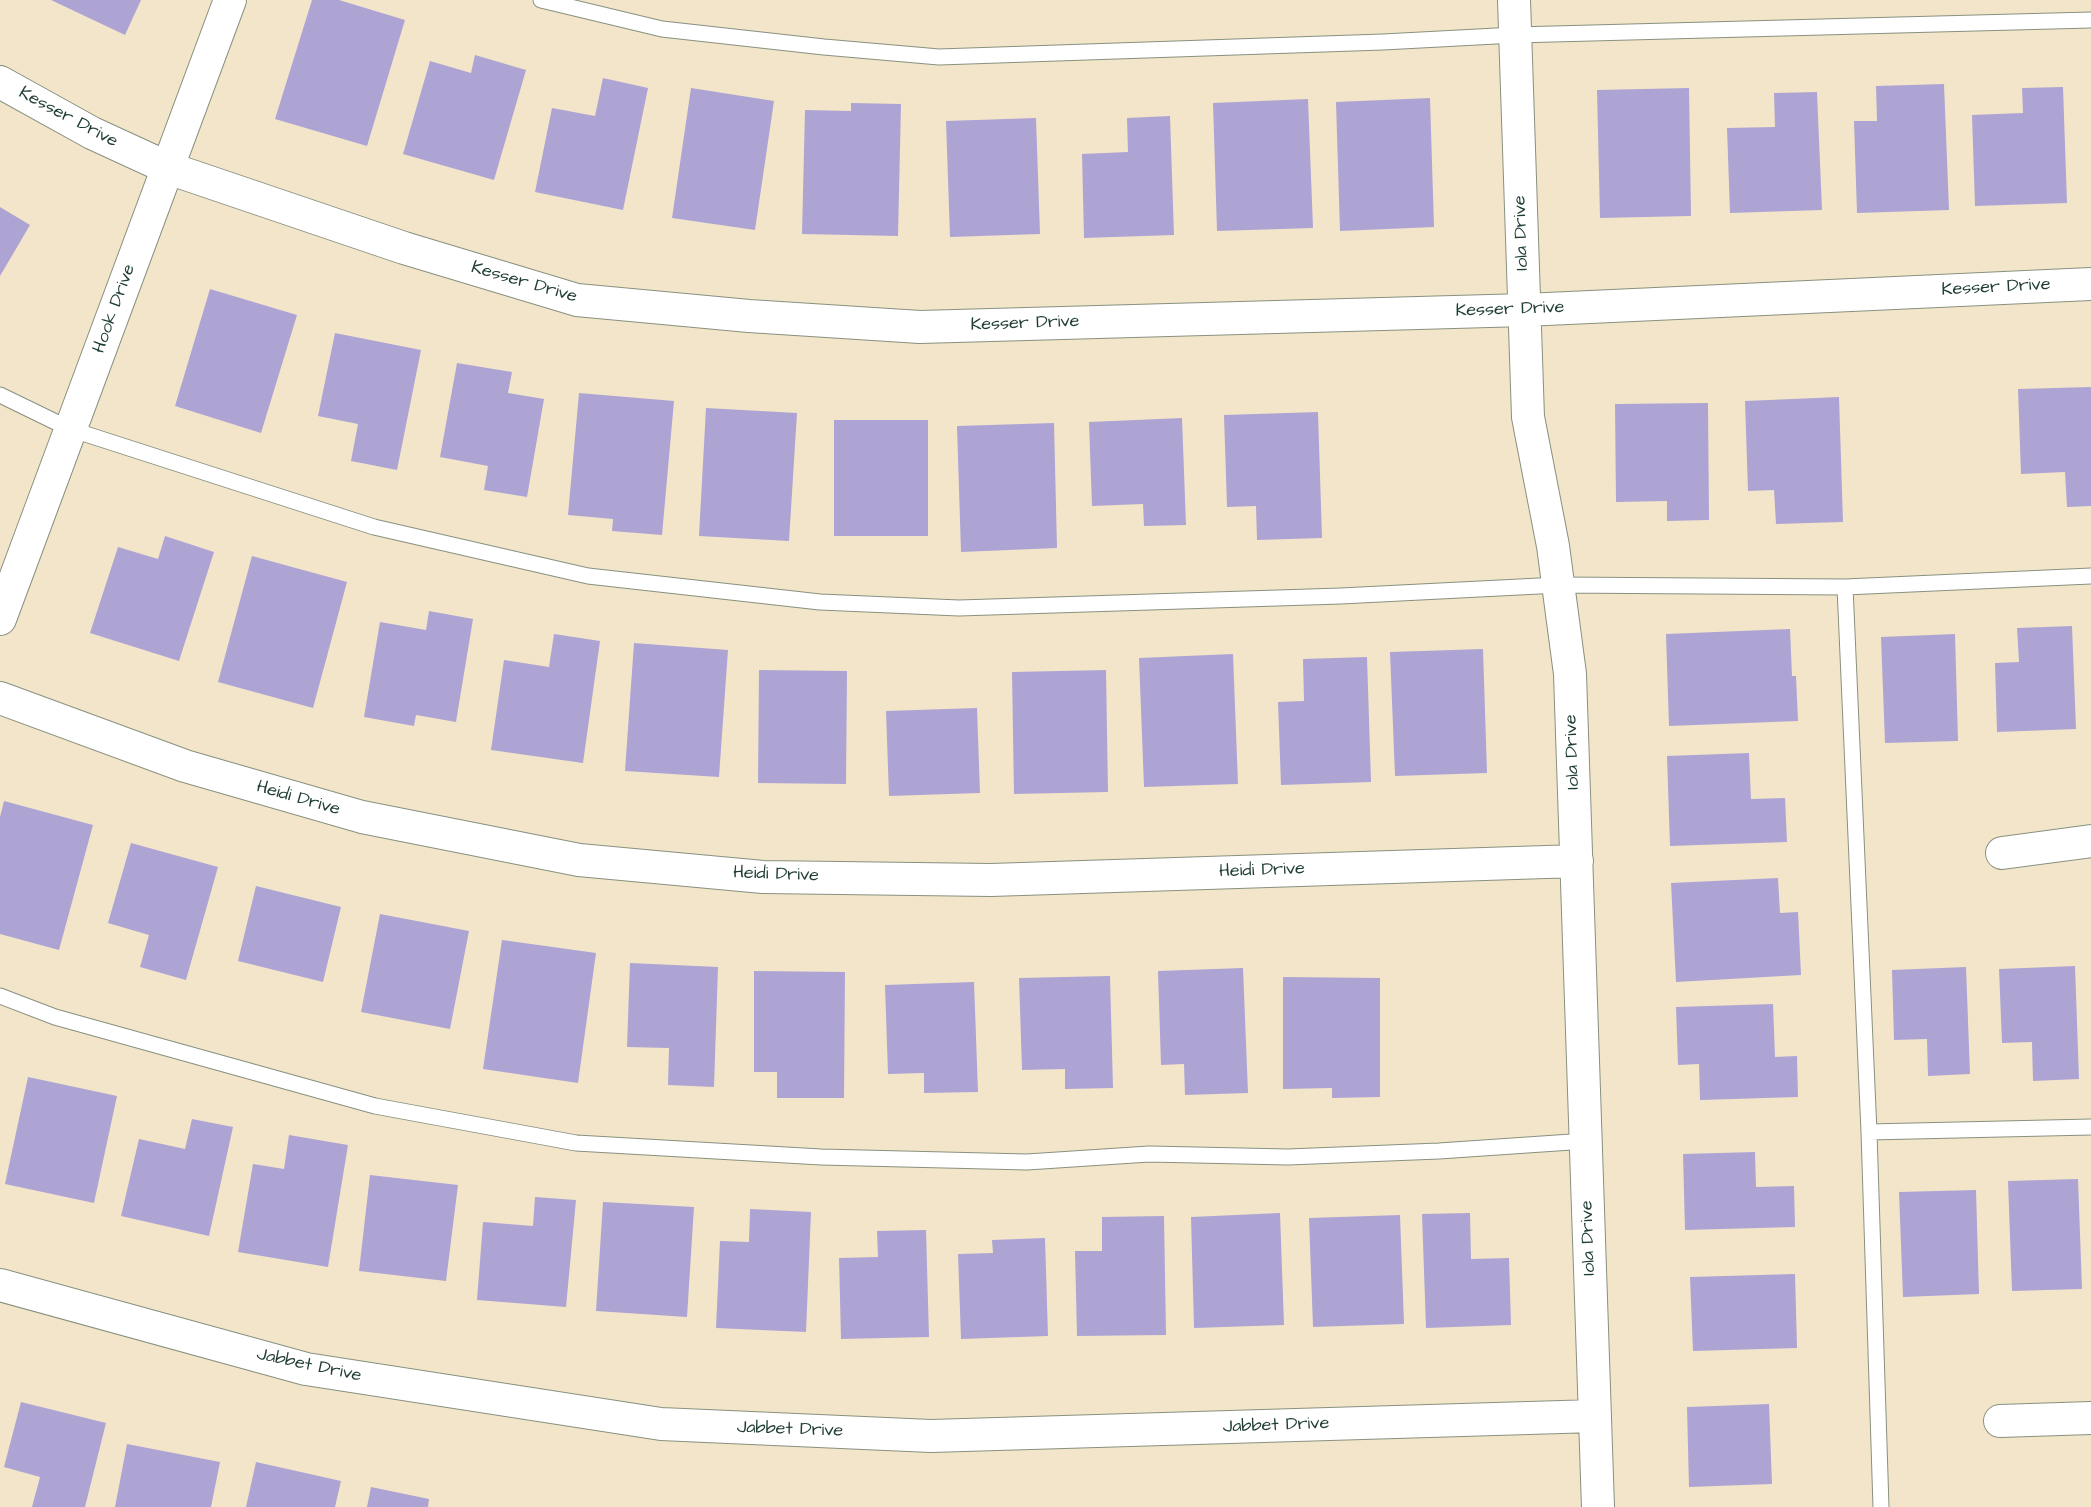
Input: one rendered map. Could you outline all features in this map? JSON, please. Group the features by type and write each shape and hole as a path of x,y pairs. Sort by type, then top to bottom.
{"street":[{"name":"Hook Drive","path":"0,619 230,0"},
{"name":"Iola Drive","path":"1514,0 1528,417 1553,546 1570,674 1598,1507"},
{"name":"Kesser Drive","path":"0,82 92,133 168,168 404,248 577,300 749,316 920,327 1525,310 2091,284"},
{"name":"Heidi Drive","path":"0,698 185,766 362,817 579,860 763,877 991,880 1577,861"},
{"path":"2002,852 2091,841"},
{"name":"Jabbet Drive","path":"0,1285 306,1369 661,1424 931,1436 1595,1416"},
{"path":"2000,1421 2091,1418"}],"lane":[{"path":"541,0 662,28 824,47 939,57 1383,42 1515,35 2091,20"},
{"path":"0,395 70,429 374,527 588,576 820,602 959,608 1341,596 1559,585 1845,587 2091,576"},
{"path":"1845,587 1869,1132 1881,1507"},
{"path":"0,996 55,1017 375,1106 576,1143 821,1157 1027,1162 1149,1154 1288,1157 1439,1151 1586,1141"},
{"path":"1869,1132 2091,1128"}],"building":[{"path":"51,0 141,0 125,35"},
{"path":"312,0 339,0 405,20 367,146 275,119"},
{"path":"475,55 526,70 494,180 403,154 430,61 471,73"},
{"path":"603,78 648,88 623,210 535,192 552,108 595,116"},
{"path":"1944,84 1949,210 1857,213 1854,121 1877,121 1876,86"},
{"path":"2063,87 2067,203 1975,206 1972,115 2023,113 2022,88"},
{"path":"691,88 774,101 755,230 672,218"},
{"path":"1689,88 1691,216 1600,218 1597,90"},
{"path":"1817,92 1822,210 1730,213 1727,128 1775,127 1774,93"},
{"path":"1430,98 1434,227 1340,231 1336,102"},
{"path":"1308,99 1313,228 1217,231 1213,103"},
{"path":"851,103 901,104 898,236 802,234 805,110 851,111"},
{"path":"1170,116 1174,235 1084,238 1082,154 1128,152 1127,118"},
{"path":"1036,118 1040,234 950,237 946,121"},
{"path":"0,207 30,225 0,276"},
{"path":"210,289 297,315 261,433 175,406"},
{"path":"335,333 421,350 397,470 351,461 358,424 318,416"},
{"path":"457,363 512,372 508,393 544,399 527,497 484,490 488,466 440,457"},
{"path":"2091,387 2091,506 2067,507 2065,472 2021,474 2018,389"},
{"path":"579,393 674,401 662,535 612,531 613,519 568,515"},
{"path":"1839,397 1843,522 1776,524 1774,490 1748,491 1745,401"},
{"path":"1708,403 1709,520 1667,521 1667,501 1616,502 1615,404"},
{"path":"706,408 797,413 789,541 699,536"},
{"path":"1318,412 1322,538 1257,540 1256,506 1227,507 1224,415"},
{"path":"1182,418 1186,525 1144,526 1143,504 1092,506 1089,422"},
{"path":"834,420 928,420 928,536 834,536"},
{"path":"1054,423 1057,548 961,552 957,426"},
{"path":"165,536 214,552 179,661 90,633 118,547 158,559"},
{"path":"252,556 347,582 313,708 218,682"},
{"path":"429,611 473,619 456,722 416,715 414,726 364,717 380,622 426,630"},
{"path":"2072,626 2076,729 1997,732 1995,663 2019,662 2017,628"},
{"path":"1790,629 1792,676 1796,676 1798,721 1669,726 1666,634"},
{"path":"554,634 600,641 583,763 491,750 504,660 549,667"},
{"path":"1955,634 1958,741 1885,743 1881,637"},
{"path":"634,643 728,650 719,777 625,771"},
{"path":"1483,649 1487,773 1395,776 1390,652"},
{"path":"1233,654 1238,784 1144,787 1139,658"},
{"path":"1367,657 1371,782 1281,785 1278,702 1304,701 1303,659"},
{"path":"759,670 847,671 846,784 758,783"},
{"path":"1106,670 1108,792 1014,794 1012,672"},
{"path":"977,708 980,793 889,796 886,711"},
{"path":"1749,753 1751,799 1785,798 1787,842 1670,846 1667,756"},
{"path":"4,801 93,825 59,950 0,934 0,817"},
{"path":"131,843 218,867 186,980 140,967 149,935 108,923"},
{"path":"1778,878 1780,913 1798,912 1801,975 1676,982 1671,883"},
{"path":"256,886 341,907 323,982 238,961"},
{"path":"380,914 469,931 450,1029 361,1012"},
{"path":"502,940 596,953 578,1083 483,1069"},
{"path":"630,963 718,967 714,1087 668,1085 669,1048 627,1047"},
{"path":"2075,966 2079,1079 2033,1081 2032,1042 2002,1043 1999,969"},
{"path":"1966,967 1970,1074 1928,1076 1927,1039 1894,1040 1892,970"},
{"path":"1243,968 1248,1093 1185,1095 1184,1064 1161,1065 1158,971"},
{"path":"754,971 845,972 844,1098 777,1098 777,1072 754,1072"},
{"path":"1110,976 1113,1088 1065,1089 1065,1069 1022,1070 1019,978"},
{"path":"1283,977 1380,978 1380,1097 1332,1098 1332,1088 1283,1089"},
{"path":"974,982 978,1092 924,1093 924,1073 888,1074 885,985"},
{"path":"1773,1004 1775,1057 1797,1056 1798,1097 1700,1100 1699,1064 1678,1065 1676,1007"},
{"path":"28,1077 117,1096 94,1203 5,1184"},
{"path":"192,1119 233,1127 209,1236 121,1216 139,1139 185,1149"},
{"path":"289,1135 348,1145 328,1267 238,1252 253,1164 284,1169"},
{"path":"1755,1152 1756,1187 1794,1186 1795,1227 1685,1230 1683,1154"},
{"path":"370,1175 458,1185 446,1281 359,1271"},
{"path":"2078,1179 2082,1289 2012,1291 2008,1181"},
{"path":"1976,1190 1979,1294 1903,1297 1899,1192"},
{"path":"535,1197 576,1200 566,1307 477,1300 483,1222 533,1226"},
{"path":"603,1202 694,1207 687,1317 596,1311"},
{"path":"750,1209 811,1212 806,1332 716,1328 720,1241 749,1242"},
{"path":"1280,1213 1284,1325 1194,1328 1191,1217"},
{"path":"1470,1213 1471,1259 1509,1258 1511,1325 1426,1328 1422,1214"},
{"path":"1400,1215 1404,1324 1313,1327 1309,1218"},
{"path":"1164,1216 1166,1335 1077,1336 1075,1251 1102,1251 1102,1217"},
{"path":"926,1230 929,1337 841,1339 839,1258 878,1257 877,1231"},
{"path":"1045,1238 1048,1336 961,1339 958,1254 993,1253 992,1240"},
{"path":"1795,1274 1797,1348 1693,1351 1690,1277"},
{"path":"21,1402 106,1423 85,1507 32,1507 40,1477 4,1467"},
{"path":"1769,1404 1772,1484 1689,1487 1687,1407"},
{"path":"127,1444 220,1462 211,1507 115,1507"},
{"path":"256,1462 341,1481 335,1507 246,1507"},
{"path":"371,1487 429,1499 428,1507 367,1507"}]}
